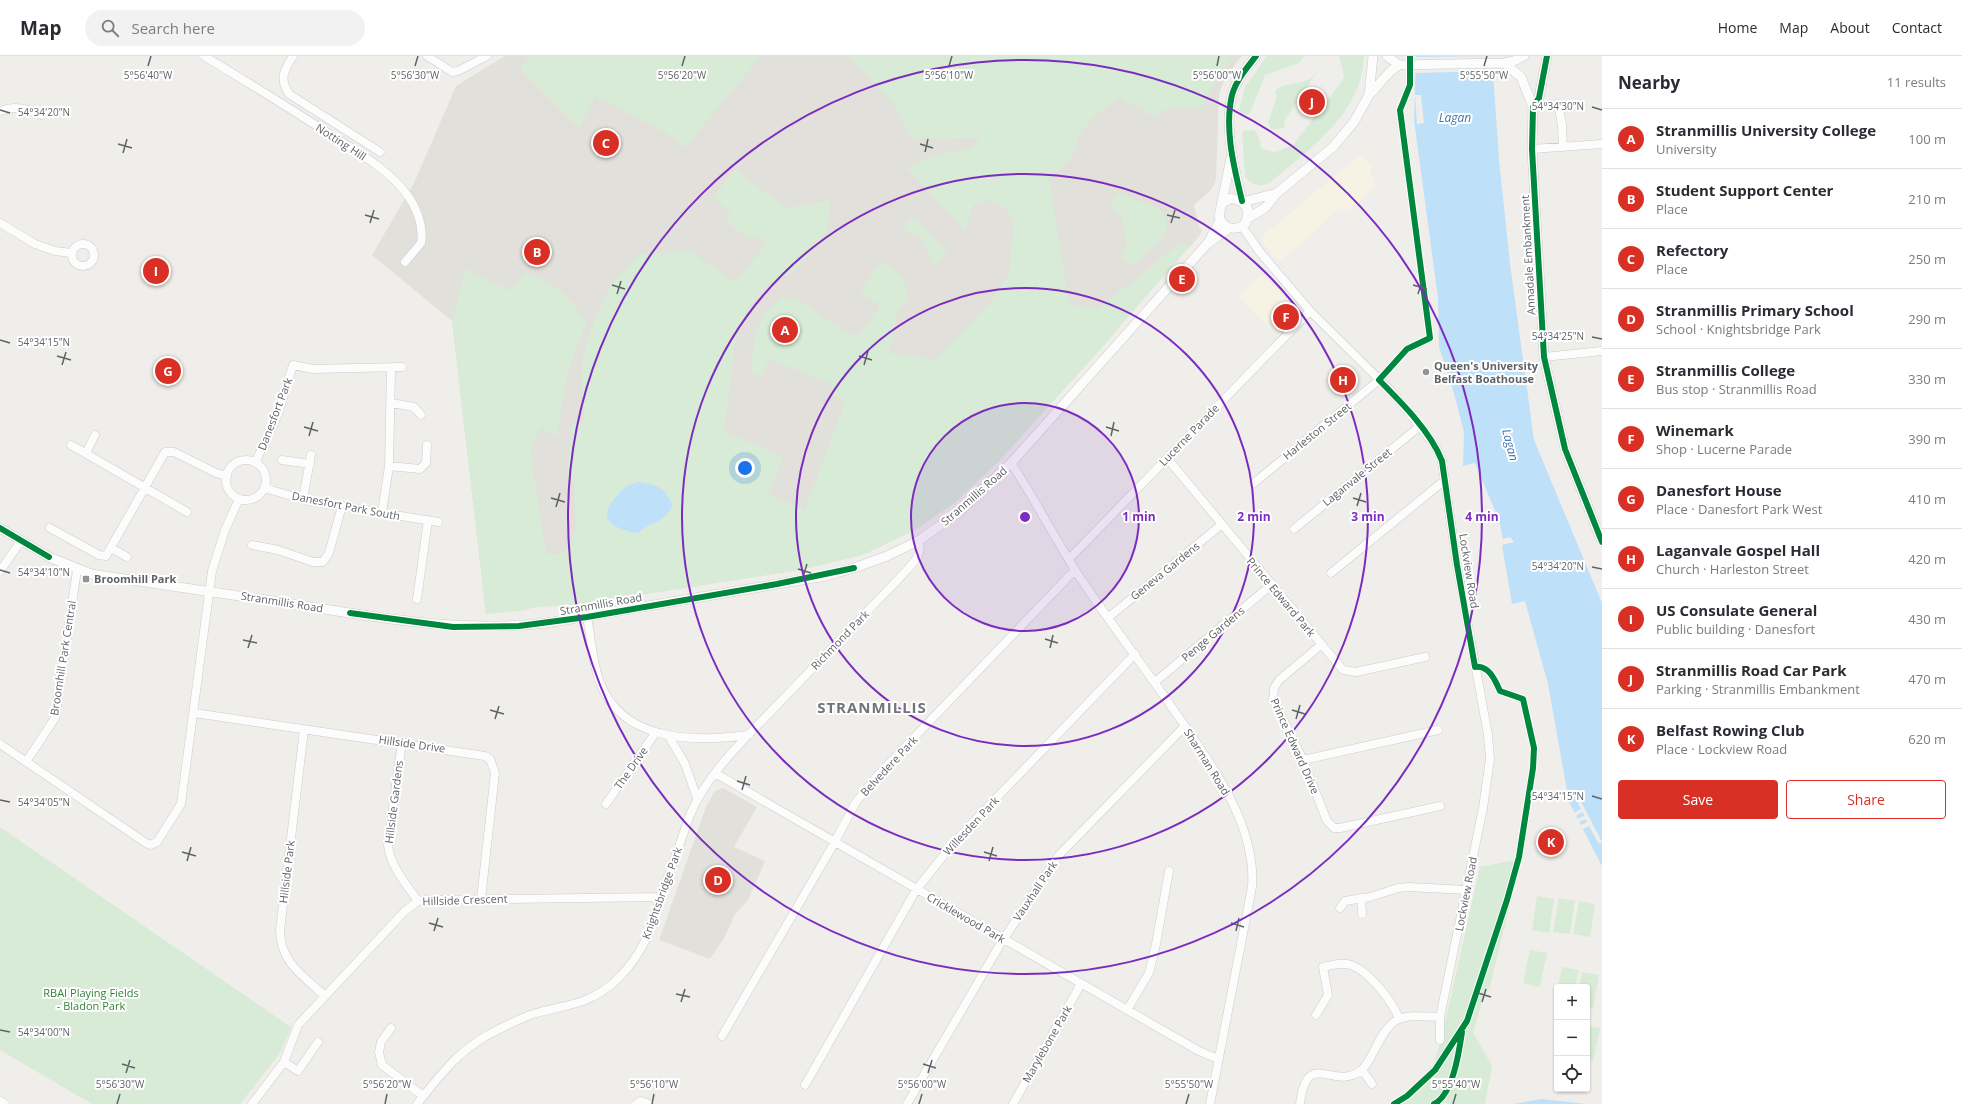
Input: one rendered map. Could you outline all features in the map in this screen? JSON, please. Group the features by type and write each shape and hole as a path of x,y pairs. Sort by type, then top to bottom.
{"street":[{"name":"Notting Hill","path":"204,56 273,97 374,164 405,192 416,209 422,238 421,243 405,262"},
{"path":"293,56 283,74 285,88 289,94 380,152"},
{"path":"427,56 452,72 458,71 487,56"},
{"path":"1256,56 1241,76 1232,94 1230,119 1231,157 1223,203 1218,212 1220,220 1229,228 1242,226 1248,218 1266,208 1277,193 1337,144 1361,112 1369,95 1379,85 1388,72 1403,65 1501,63 1514,61 1524,56"},
{"path":"1369,95 1372,56"},
{"path":"1387,56 1403,65"},
{"name":"Annadale Embankment","path":"1533,107 1539,98 1547,56"},
{"name":"Annadale Embankment","path":"1501,63 1521,77 1533,107 1532,149 1544,357 1565,449 1602,542"},
{"path":"1558,104 1562,125 1563,147"},
{"path":"0,111 12,107 42,115"},
{"path":"1532,149 1602,144"},
{"path":"1231,157 1243,201 1248,210 1248,218"},
{"path":"1223,203 1231,198 1243,201 1277,193"},
{"name":"Stranmillis Road","path":"1207,244 1220,220"},
{"path":"0,223 35,244 55,251 71,253"},
{"name":"Lockview Road","path":"1242,226 1255,246 1310,311 1379,380 1420,426 1439,453 1445,480 1457,565 1489,748 1487,782 1440,1017 1440,1040"},
{"name":"Stranmillis Road","path":"0,528 21,541 77,570 91,574 386,619 454,627 519,626 587,617 824,576 854,568 887,556 918,541 958,512 1011,463 1207,244 1229,228"},
{"name":"Lucerne Parade","path":"1069,559 1310,311"},
{"path":"1544,357 1602,351"},
{"name":"Danesfort Park","path":"255,463 278,414 293,365 313,369 391,368"},
{"path":"382,513 389,466 391,368 402,367"},
{"name":"Harleston Street","path":"1254,483 1379,380"},
{"path":"391,403 414,407 421,415"},
{"name":"Laganvale Street","path":"1294,529 1420,426"},
{"path":"86,453 96,435"},
{"path":"71,445 187,512"},
{"path":"389,466 420,470 426,463 427,445"},
{"path":"50,528 99,555 106,556 162,456 169,451 216,473 227,476"},
{"path":"304,500 311,455"},
{"name":"Prince Edward Park","path":"1167,458 1337,665 1349,672 1363,671 1425,657"},
{"path":"246,460 260,466 266,476 264,488 257,497 251,499 239,499 234,496 228,487 227,476 229,471 237,463 246,460"},
{"path":"282,460 310,464"},
{"name":"Sharman Road","path":"1011,463 1075,570 1185,726 1225,790 1237,814 1246,838 1253,872 1248,912 1210,1104"},
{"path":"1331,573 1445,480"},
{"name":"Danesfort Park South","path":"264,488 304,500 438,522"},
{"path":"0,744 146,843 154,844 181,804 209,592 218,551 239,499"},
{"path":"252,545 278,550 313,562 323,562 329,553 342,506"},
{"path":"417,598 428,520"},
{"name":"Geneva Gardens","path":"1109,617 1221,525"},
{"path":"0,571 21,541"},
{"name":"Richmond Park","path":"697,798 715,773 749,735 908,569 920,555 921,550 918,541"},
{"path":"111,548 127,557"},
{"name":"Broomhill Park Central","path":"26,762 55,718 77,570"},
{"name":"Belvedere Park","path":"722,1036 835,842 856,802 877,776 1075,570"},
{"name":"Penge Gardens","path":"1154,682 1271,586"},
{"path":"587,617 596,669 604,691 626,717 636,724 668,735 707,739 749,735"},
{"name":"Prince Edward Drive","path":"1321,645 1279,680 1273,694 1273,699 1304,760 1327,821 1334,828 1348,827 1440,806"},
{"name":"Willesden Park","path":"805,1085 916,890 956,840 1135,654"},
{"name":"Hillside Drive","path":"194,713 304,730 479,753 490,759 494,766 495,773 481,899"},
{"name":"Vauxhall Park","path":"907,1104 1003,940 1059,855 1173,736 1185,726"},
{"name":"Hillside Park","path":"304,730 280,930 280,942 287,960 325,996"},
{"path":"1304,760 1438,730"},
{"name":"The Drive","path":"606,804 656,732"},
{"path":"668,735 680,754 697,798"},
{"name":"Hillside Gardens","path":"402,742 388,845 389,855 392,863 418,901"},
{"name":"Cricklewood Park","path":"715,773 1003,940 1199,1051 1218,1059"},
{"name":"Knightsbridge Park","path":"417,1104 458,1055 486,1036 520,1019 592,998 613,983 641,950 697,798"},
{"path":"1127,1010 1149,972 1156,944 1169,872"},
{"path":"1340,908 1346,900 1409,887 1466,890"},
{"name":"Hillside Crescent","path":"284,1062 298,1025 404,912 418,901 661,897"},
{"path":"1361,898 1362,914"},
{"path":"1316,1015 1328,995 1323,967 1341,964 1350,965 1367,976 1387,998 1399,1018"},
{"name":"Marylebone Park","path":"1013,1104 1081,984"},
{"path":"1300,1104 1303,1084 1311,1076 1321,1073 1346,1076 1362,1070 1385,1030 1399,1018 1413,1016 1440,1017"},
{"path":"391,1028 381,1042 379,1052 382,1065 423,1096"},
{"path":"252,1104 284,1062 298,1072 318,1042"},
{"path":"1362,1070 1372,1084"},
{"path":"0,1101 5,1104"},
{"path":"636,1104 641,1101 649,1104"}],"shaded area":[{"path":"505,56 1242,56 1226,76 1219,94 1216,179 1212,189 1194,205 1199,227 1202,230 1200,235 999,461 954,503 913,531 862,555 800,570 532,607 526,610 486,614 452,321 372,255 415,181 456,86"},
{"path":"1361,154 1372,167 1370,173 1373,177 1375,187 1347,212 1341,207 1280,262 1263,243 1264,235"},
{"path":"1261,274 1299,313 1277,336 1239,297"},
{"path":"723,788 757,807 734,847 765,861 748,900 735,914 724,938 710,959 659,940 706,807 715,791"}],"green space":[{"path":"530,56 761,56 684,148 666,133 595,96 579,128 520,69"},
{"path":"850,56 1233,56 1209,92 1202,107 1170,107 1154,117 1119,97 1092,119 1082,131 1070,159 1049,180 1069,304 1096,309 1138,278 1178,244 1190,245 1099,351 999,461 954,503 913,531 862,555 800,570 570,606 540,607 486,614 452,321 465,269 511,291 526,274 537,277 555,286 562,292 587,323 575,350 567,378 557,437 541,428 530,449 546,554 563,554 576,530 574,484 567,472 572,422 585,422 582,388 583,354 594,322 612,283 639,254 690,251 734,281 767,244 759,237 748,239 727,221 731,213 713,198 735,170 787,208 831,200 826,233 795,271 768,284 748,308 735,343 724,431 783,457 768,494 805,510 845,402 832,394 831,383 769,359 762,377 751,373 754,340 761,321 766,313 783,297 791,298 804,304 835,325 858,337 880,306 860,291 881,262 893,268 900,276 905,286 908,299 897,312 889,353 934,360 991,302 1008,276 1014,228 1006,208 989,200 973,205 965,231 907,168 937,155 969,150 981,138 911,139 893,104","holes":["639,482 655,485 665,490 657,522 646,526 611,523 607,514 608,506 629,484"]},
{"path":"1267,56 1304,56 1299,63 1265,75 1252,108 1249,114 1246,115 1239,111 1245,87"},
{"path":"1339,56 1364,56 1361,76 1354,95 1344,112 1332,128 1318,142 1272,181 1265,185 1258,185 1251,182 1245,177 1242,131 1254,130 1258,136 1262,149 1275,152 1293,145 1342,81 1344,76"},
{"path":"1317,72 1284,121 1285,126 1281,129 1271,129 1268,122 1277,96 1275,92 1282,86 1303,82"},
{"path":"1118,193 1159,209 1165,217 1167,225 1166,232 1162,239 1135,264 1125,262 1121,252 1127,246 1127,242 1121,214 1114,210 1112,199"},
{"path":"911,217 919,221 948,254 934,266 921,237 903,229"},
{"name":"RBAI Playing Fields - Bladon Park","path":"0,827 291,1027 281,1052 240,1104 92,1104 0,1050"},
{"path":"1521,859 1490,986 1483,998 1473,1032 1492,1066 1485,1104 1449,1104 1439,1102 1434,1104 1389,1104 1402,1096 1434,1064 1444,1027 1480,867"},
{"path":"1537,896 1554,899 1549,933 1532,930"},
{"path":"1559,898 1575,901 1570,934 1553,932"},
{"path":"1579,901 1595,904 1590,937 1573,934"},
{"path":"1530,950 1547,953 1540,987 1523,983"},
{"path":"1562,967 1579,970 1576,984 1559,984"},
{"path":"1582,972 1599,975 1593,1009 1590,1008 1590,984 1580,984"},
{"path":"1590,1026 1600,1028 1593,1061 1590,1060"}],"water":[{"name":"Lagan","path":"1416,56 1494,56 1493,72 1499,160 1510,264 1534,440 1602,603 1602,866 1569,802 1548,684 1525,601 1512,604 1502,545 1514,542 1510,537 1503,539 1499,520 1475,463 1463,466 1464,432 1452,386 1439,347 1438,298 1414,120"},
{"path":"639,482 660,488 667,494 673,505 662,519 638,533 615,526 610,522 607,512 616,497 626,487"},
{"path":"1541,1099 1587,1104 1513,1104"}],"pier":[{"path":"1496,56 1495,71 1414,73 1414,57"},
{"path":"1415,95 1421,95 1424,123 1417,124"},
{"path":"1578,796 1602,842 1599,844 1589,826 1581,830 1579,826 1587,822 1586,819 1577,823 1576,820 1584,816 1583,812 1574,817 1572,814 1581,809 1575,798"}],"cycle path":[{"path":"1242,201 1231,148 1229,121 1230,108 1232,95 1236,84 1256,56"},
{"path":"1394,1104 1407,1096 1435,1070 1467,1021 1507,900 1519,857 1533,768 1534,748 1523,699 1500,691 1494,678 1488,671 1484,668 1475,667 1457,565 1442,461 1431,439 1423,428 1379,380 1407,349 1430,338 1400,110 1410,85 1410,56"},
{"path":"1547,56 1539,98 1533,107 1532,149 1544,357 1565,449 1602,542"},
{"path":"0,528 49,557"},
{"path":"350,613 453,627 519,626 587,617 777,584 854,568"},
{"path":"1434,1104 1441,1099 1450,1083 1457,1061 1462,1032"}],"place":[{"name":"Stranmillis Road Car Park","path":"1312,102"},
{"name":"Refectory","path":"606,143"},
{"name":"Student Support Center","path":"537,252"},
{"name":"US Consulate General","path":"156,271"},
{"name":"Stranmillis College","path":"1182,279"},
{"name":"Winemark","path":"1286,317"},
{"name":"Stranmillis University College","path":"785,330"},
{"name":"Danesfort House","path":"168,371"},
{"name":"Queen's University Belfast Boathouse","path":"1426,372"},
{"name":"Laganvale Gospel Hall","path":"1343,380"},
{"name":"Broomhill Park","path":"86,579"},
{"name":"Belfast Rowing Club","path":"1551,842"},
{"name":"Stranmillis Primary School","path":"718,880"}],"district":[{"name":"STRANMILLIS","path":"872,708"}]}
